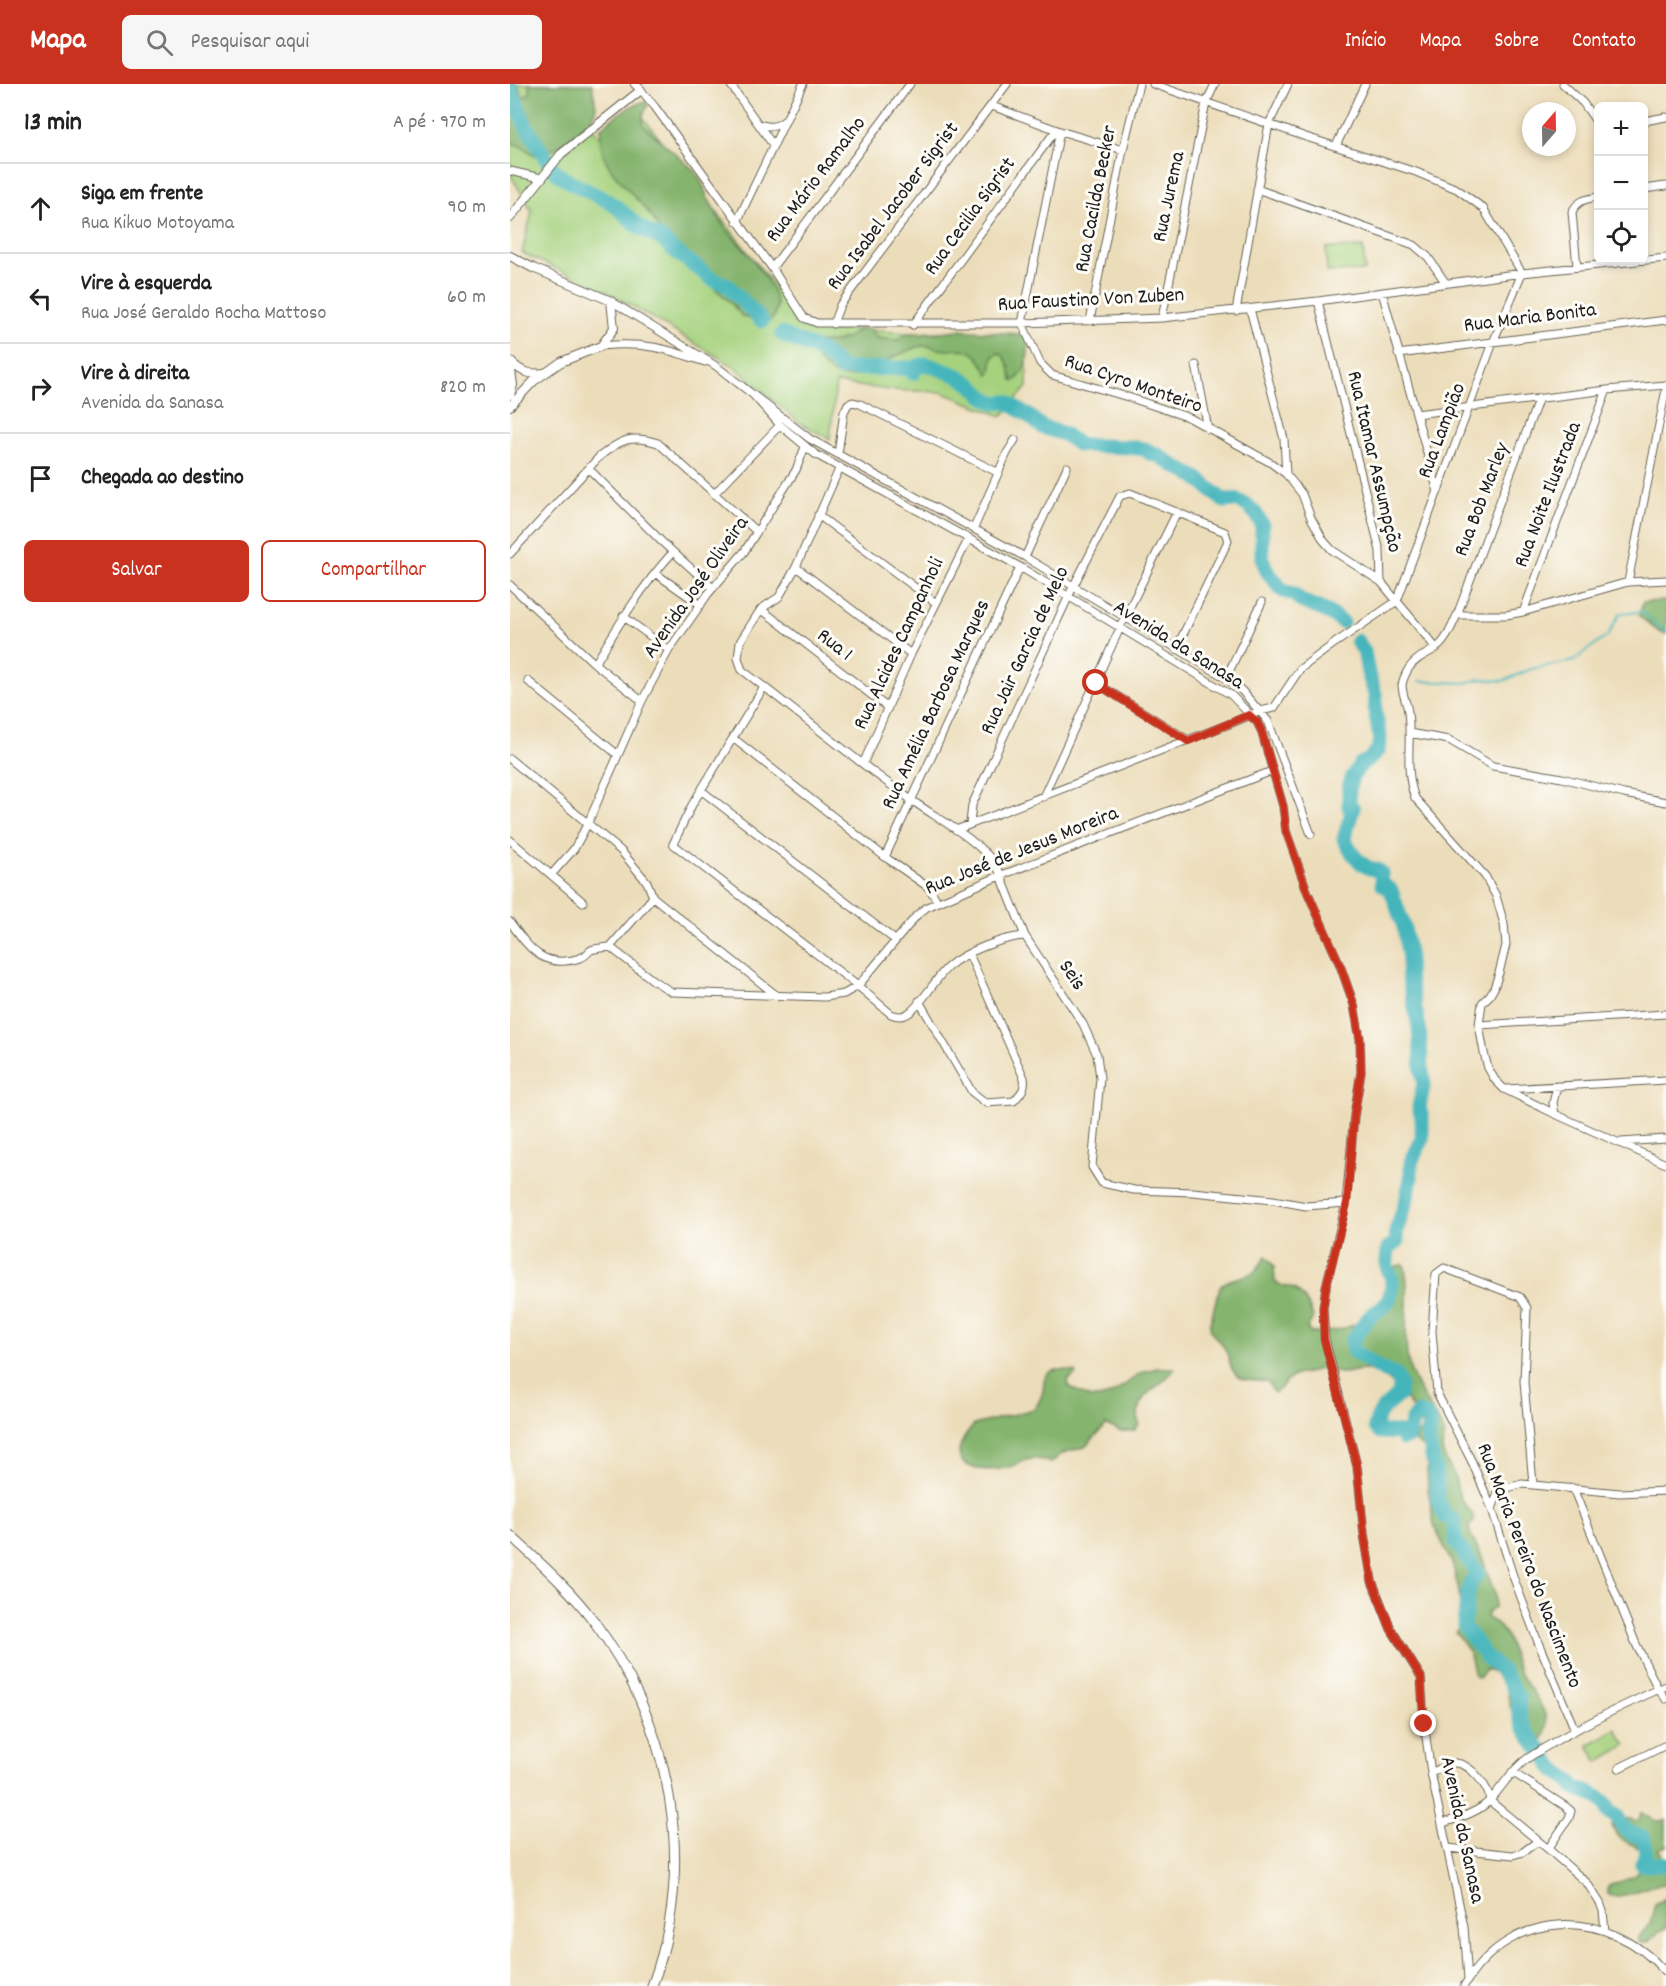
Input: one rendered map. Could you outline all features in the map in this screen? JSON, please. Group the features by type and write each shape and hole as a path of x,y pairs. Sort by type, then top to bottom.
{"main road":[{"path":"510,1535 568,1590 592,1619 613,1649 644,1705 664,1769 671,1802 675,1842 674,1885 668,1935 663,1957 652,1986"}],"street":[{"path":"730,84 773,145"},
{"path":"738,222 803,84"},
{"name":"Rua Mário Ramalho","path":"772,268 910,84"},
{"name":"Rua Isabel Jacober Sigrist","path":"834,324 840,305 1007,84"},
{"name":"Rua Cacilda Becker","path":"1090,321 1123,150 1139,84"},
{"path":"1153,84 1416,172 1457,189 1483,208 1522,273"},
{"name":"Rua Jurema","path":"1162,318 1206,103 1215,84"},
{"path":"1236,310 1269,124 1288,84"},
{"path":"1335,146 1365,84"},
{"path":"1563,84 1594,118"},
{"path":"510,218 561,154 638,87"},
{"name":"Rua Faustino Von Zuben","path":"638,87 772,268 804,318 817,323 913,325 1162,318 1318,301 1445,282 1666,258"},
{"path":"992,106 1058,131 1123,150"},
{"path":"1648,120 1666,117"},
{"path":"759,124 769,127 778,125 786,119"},
{"path":"1022,323 1058,131"},
{"name":"Rua Cecilia Sigrist","path":"913,325 1058,131"},
{"path":"510,171 544,175"},
{"path":"1648,188 1666,186"},
{"path":"1257,189 1414,245 1428,257 1445,282"},
{"path":"1576,267 1572,212 1581,200 1594,198"},
{"path":"510,256 611,301 716,366 754,396"},
{"name":"Rua Lampião","path":"1397,601 1494,340 1522,273"},
{"path":"1382,292 1438,492"},
{"path":"601,346 614,328 611,301"},
{"name":"Rua Itamar Assumpção","path":"1318,301 1380,551 1381,582 1436,648"},
{"path":"1251,309 1284,439 1286,474 1302,494 1311,518 1324,541 1332,550 1381,582"},
{"name":"Rua Maria Bonita","path":"1398,354 1494,340 1666,320"},
{"name":"Rua Cyro Monteiro","path":"1022,323 1041,363 1052,375 1165,408 1190,418 1271,463 1286,474"},
{"path":"660,348 666,341 666,335"},
{"path":"510,406 529,385 546,373 568,359 601,346 640,344 716,366"},
{"path":"510,362 526,373 546,373"},
{"path":"510,362 513,385 510,395"},
{"path":"1196,365 1208,429"},
{"path":"1416,414 1666,384"},
{"path":"1628,582 1666,389"},
{"name":"Rua Noite Ilustrada","path":"1522,612 1606,390"},
{"name":"Avenida da Sanasa","path":"754,396 780,425 805,447 1020,567 1231,695 1257,722 1261,730 1283,806 1286,831 1307,891 1340,965 1354,1005 1360,1039 1361,1072 1354,1116 1347,1203 1326,1287 1323,1308 1324,1339 1357,1466 1364,1534 1372,1581 1391,1629 1421,1677 1424,1724 1431,1773 1464,1927 1466,1983"},
{"name":"Avenida da Sanasa","path":"754,396 810,439 1025,557 1226,678 1242,691 1268,721 1311,834"},
{"name":"Rua Bob Marley","path":"1436,648 1448,633 1457,615 1539,398"},
{"path":"838,454 844,412 848,404 853,402 999,473"},
{"path":"714,494 780,425"},
{"path":"510,554 599,457 612,446 636,438 657,443 756,531"},
{"path":"974,528 1015,440"},
{"name":"Avenida José Oliveira","path":"551,875 574,849 588,823 642,700 669,650 700,604 744,552 796,470 805,447"},
{"path":"1025,557 1067,467"},
{"name":"Seis","path":"840,468 796,567 779,597 761,609 740,642 738,658 742,670 863,764 990,856 1002,875 1025,936 1083,1024 1097,1055 1100,1078 1092,1167 1102,1183 1134,1190 1192,1192 1273,1200 1306,1206 1347,1203"},
{"path":"589,470 713,588"},
{"name":"Rua Jair Garcia de Melo","path":"970,824 972,805 1073,587 1120,496 1130,493 1177,512"},
{"path":"1043,797 1125,617 1177,512 1225,532 1228,541 1176,649"},
{"path":"818,515 936,603"},
{"name":"Rua Alcides Campanholi","path":"863,764 910,654 969,538"},
{"path":"595,664 623,616 673,552"},
{"path":"796,567 910,654"},
{"name":"Rua Amélia Barbosa Marques","path":"885,857 1020,567"},
{"path":"655,573 700,604"},
{"path":"1457,615 1506,615 1628,582 1666,580"},
{"path":"510,585 595,664 642,700"},
{"path":"956,830 1188,741 1249,715 1274,708 1300,669 1397,601"},
{"path":"1226,678 1262,602"},
{"name":"Rua 1","path":"761,609 888,708"},
{"path":"623,616 669,650"},
{"path":"1436,648 1420,657 1411,666 1404,677 1402,686 1408,711 1410,785 1415,798 1485,876 1496,896 1504,924 1506,945 1501,967 1490,995 1482,1003 1479,1025 1488,1068 1504,1089 1666,1164"},
{"path":"528,681 618,755"},
{"path":"1096,683 1188,741"},
{"path":"764,687 692,805 673,844 891,1014 897,1016 908,1014 948,966 969,954 1014,936 1025,936"},
{"path":"1409,733 1449,740 1493,766 1562,778 1605,790 1666,802"},
{"path":"733,738 885,857 928,887 937,902"},
{"path":"510,759 621,851 648,884 653,897 776,995"},
{"name":"Rua José de Jesus Moreira","path":"858,986 917,915 937,902 1272,771"},
{"path":"702,791 895,940"},
{"path":"510,840 583,902"},
{"path":"510,922 534,951 547,961 563,962 583,958 590,951 610,947 653,897"},
{"path":"610,947 672,992 825,996 844,994 858,986"},
{"path":"920,1001 972,1092 986,1103 1014,1101 1023,1090 1024,1078 969,954"},
{"path":"1479,1025 1666,1014"},
{"path":"1504,1089 1666,1080"},
{"path":"1555,1114 1553,1103 1557,1086"},
{"path":"1620,1142 1666,1139"},
{"name":"Rua Maria Pereira do Nascimento","path":"1533,1484 1524,1382 1527,1308 1525,1302 1520,1297 1444,1268 1436,1274 1432,1331 1437,1393 1472,1462 1492,1509 1530,1621 1575,1730"},
{"path":"1492,1509 1498,1493 1503,1489 1522,1484 1620,1492 1666,1491"},
{"path":"1573,1488 1636,1644 1658,1689 1666,1699"},
{"path":"1443,1823 1471,1812 1490,1801 1512,1772 1558,1739 1666,1686"},
{"path":"1619,1768 1666,1745"},
{"path":"1431,1773 1453,1764 1463,1765 1485,1785 1490,1801 1548,1849 1594,1892 1603,1911 1605,1930"},
{"path":"1512,1772 1571,1811 1569,1818 1548,1849"},
{"path":"1448,1848 1513,1855 1523,1852 1538,1841"},
{"path":"1466,1983 1486,1957 1516,1936 1532,1929 1571,1925 1605,1930 1625,1939 1644,1950 1666,1973"}],"green space":[{"path":"510,84 570,84 598,136 638,111 786,301 795,322 827,332 854,329 907,333 959,331 1021,334 1027,360 1027,387 1002,416 941,392 890,390 836,383 830,439 798,422 735,367 608,292 522,253 532,211 510,174"},
{"path":"510,84 517,84 523,96 529,95 528,84 592,84 596,107 594,114 568,141 540,157 515,144 511,143 510,146"},
{"path":"650,101 643,115 643,125 696,172 725,228 753,259 773,290 777,305 774,317 768,322 762,323 742,316 680,252 661,236 645,208 609,167 600,142 601,128 629,107"},
{"path":"1363,247 1365,271 1327,272 1326,248"},
{"path":"863,328 870,329 877,338 898,340 907,334 921,335 957,330 1028,335 1027,360 1023,372 1014,381 1007,362 1000,353 993,356 989,375 974,354 959,349 948,350 920,346 851,377 839,376 828,370 817,358 818,350 812,342 834,342"},
{"path":"1666,601 1666,634 1659,632 1639,616 1643,602"},
{"path":"1266,1256 1274,1266 1275,1282 1294,1289 1306,1302 1313,1318 1307,1328 1311,1333 1347,1327 1371,1315 1382,1299 1391,1268 1404,1264 1407,1287 1406,1348 1408,1360 1414,1380 1445,1434 1442,1447 1444,1457 1455,1478 1462,1501 1471,1512 1474,1521 1469,1527 1470,1533 1482,1557 1495,1595 1495,1607 1488,1612 1486,1617 1504,1632 1518,1671 1545,1714 1546,1731 1542,1739 1532,1741 1523,1731 1511,1709 1506,1688 1495,1674 1486,1669 1479,1678 1475,1676 1469,1651 1455,1632 1461,1626 1459,1592 1453,1566 1434,1525 1428,1490 1426,1450 1416,1442 1416,1435 1423,1429 1414,1411 1400,1392 1384,1377 1365,1370 1341,1373 1318,1368 1312,1372 1294,1376 1274,1393 1268,1382 1243,1379 1233,1371 1226,1350 1213,1335 1210,1327 1216,1299 1221,1286 1251,1274"},
{"path":"1157,1368 1175,1368 1144,1398 1138,1414 1139,1425 1134,1431 1120,1431 1106,1425 1085,1447 1063,1453 1051,1463 1034,1459 1006,1468 981,1469 964,1463 960,1456 964,1438 974,1425 1034,1409 1042,1395 1047,1374 1055,1370 1076,1372 1067,1381 1068,1386 1087,1397 1100,1398 1118,1390 1139,1374"},
{"path":"1616,1729 1626,1745 1598,1762 1588,1745"},
{"path":"1641,1812 1656,1820 1666,1820 1666,1846 1658,1849 1666,1860 1666,1884 1651,1886 1626,1895 1611,1896 1607,1893 1610,1884 1634,1876 1641,1867 1644,1854 1618,1836 1612,1825 1614,1819 1620,1817 1639,1821"},
{"path":"1666,1898 1666,1929 1647,1943 1638,1942 1638,1937 1650,1924 1655,1904"}],"waterway":[{"path":"510,87 526,126 547,160"},
{"path":"554,169 572,183 618,208 639,227 663,240 712,279 727,285 762,321"},
{"path":"782,334 821,351 841,369 909,368 913,373 918,366 926,364 959,376 995,403 1007,402 1042,427 1064,434 1079,445 1145,449 1151,454 1158,455 1197,478 1224,501 1236,500 1247,505 1262,525 1262,558 1267,571 1283,591 1294,594 1301,601 1328,612 1342,622"},
{"path":"1419,681 1466,683 1480,679 1503,681 1531,669 1574,661 1608,636 1620,613 1642,612 1666,633"},
{"path":"1357,641 1364,651 1376,697 1375,711 1380,738 1378,750 1370,759 1361,764 1352,777 1349,788 1349,807 1353,808 1344,839 1359,861 1381,873 1382,884 1391,890 1404,927 1409,959 1408,975 1419,1027 1424,1082 1419,1107 1422,1117 1422,1140 1411,1162 1411,1178 1406,1202 1396,1231 1397,1242 1388,1248 1387,1267 1392,1280 1390,1297 1384,1306 1370,1316 1352,1340 1354,1352 1384,1371 1395,1374 1400,1384 1399,1395 1378,1417 1375,1427 1380,1432 1401,1433 1403,1439 1409,1436 1412,1421 1419,1413 1428,1417 1430,1426 1428,1439 1436,1473 1438,1501 1445,1516 1453,1519 1456,1542 1478,1574 1471,1582 1468,1592 1464,1626 1486,1657 1502,1671 1519,1698 1518,1708 1522,1724 1553,1768 1568,1779 1575,1788 1605,1802 1609,1812 1617,1816 1627,1830 1643,1838 1646,1851 1642,1864 1664,1863 1666,1866"}],"route":[{"path":"1096,683 1188,741 1249,715 1257,722 1268,750 1283,806 1286,831 1307,891 1340,965 1354,1005 1360,1039 1361,1072 1354,1116 1347,1203 1323,1308 1324,1339 1357,1466 1364,1534 1372,1581 1391,1629 1421,1677 1424,1724"}]}
